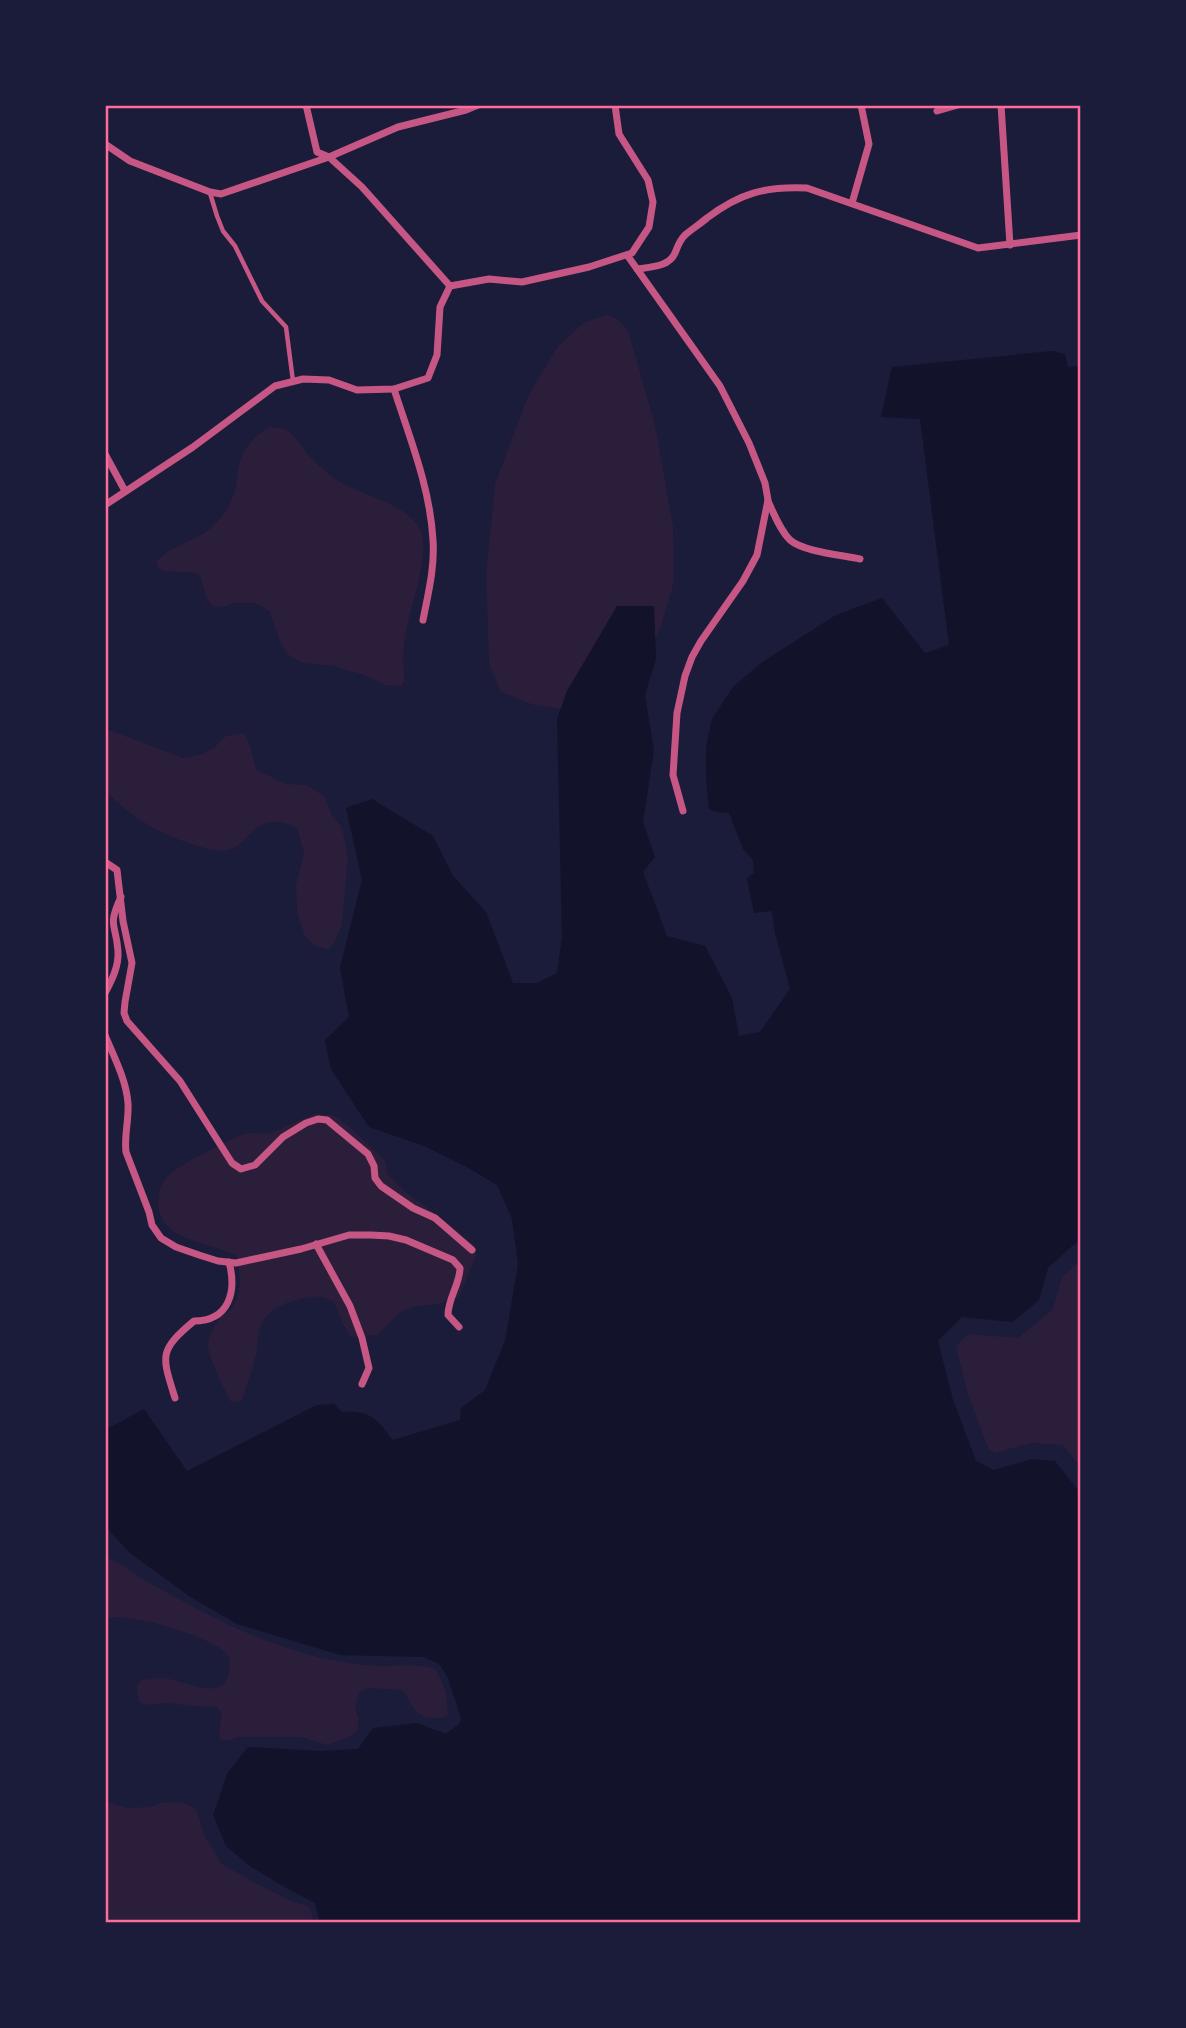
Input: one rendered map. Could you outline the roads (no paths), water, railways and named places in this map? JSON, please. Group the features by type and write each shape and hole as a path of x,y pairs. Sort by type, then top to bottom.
{"street":[{"path":"306,105 317,152 329,157 362,187 450,286"},
{"path":"105,144 130,161 210,192 222,194 329,157 398,127 478,105"},
{"path":"450,286 489,279 522,282 589,267 632,253 649,227 653,202 648,180 619,134 615,105"},
{"path":"852,203 869,144 861,105"},
{"path":"937,111 958,105"},
{"path":"1001,105 1010,245"},
{"path":"637,270 669,262 678,243 723,206 764,189 784,187 807,188 971,247 991,248 1081,235"},
{"path":"627,255 720,386 749,443 765,482 768,500 790,540 800,547 860,559"},
{"path":"105,505 193,447 275,386 303,379 330,380 357,390 394,389 428,378 437,355 440,307 450,286"},
{"path":"394,389 423,477 429,506 433,542 432,573 423,620"},
{"path":"105,454 125,491"},
{"path":"683,811 673,775 677,713 685,676 701,641 757,555 768,500"},
{"path":"105,862 117,870 132,963 124,1013 127,1021 180,1081 232,1163 241,1169 255,1165 283,1137 306,1123 318,1119 327,1120 368,1154 374,1166 375,1178 381,1186 413,1208 435,1218 472,1250"},
{"path":"105,993 116,967 118,951 112,925 113,913 121,896"},
{"path":"105,1035 124,1080 128,1102 125,1152 152,1225 161,1238 176,1247 218,1261 236,1263 349,1236 389,1236 406,1240 453,1259 460,1268 460,1276 448,1308 448,1315 459,1327"},
{"path":"316,1244 350,1306 362,1338 369,1368 362,1384"},
{"path":"175,1398 166,1369 167,1350 173,1338 194,1321 217,1316 224,1309 230,1297 233,1277 229,1262"}],"lane":[{"path":"210,192 223,231 235,246 262,301 286,327 293,381"}]}
